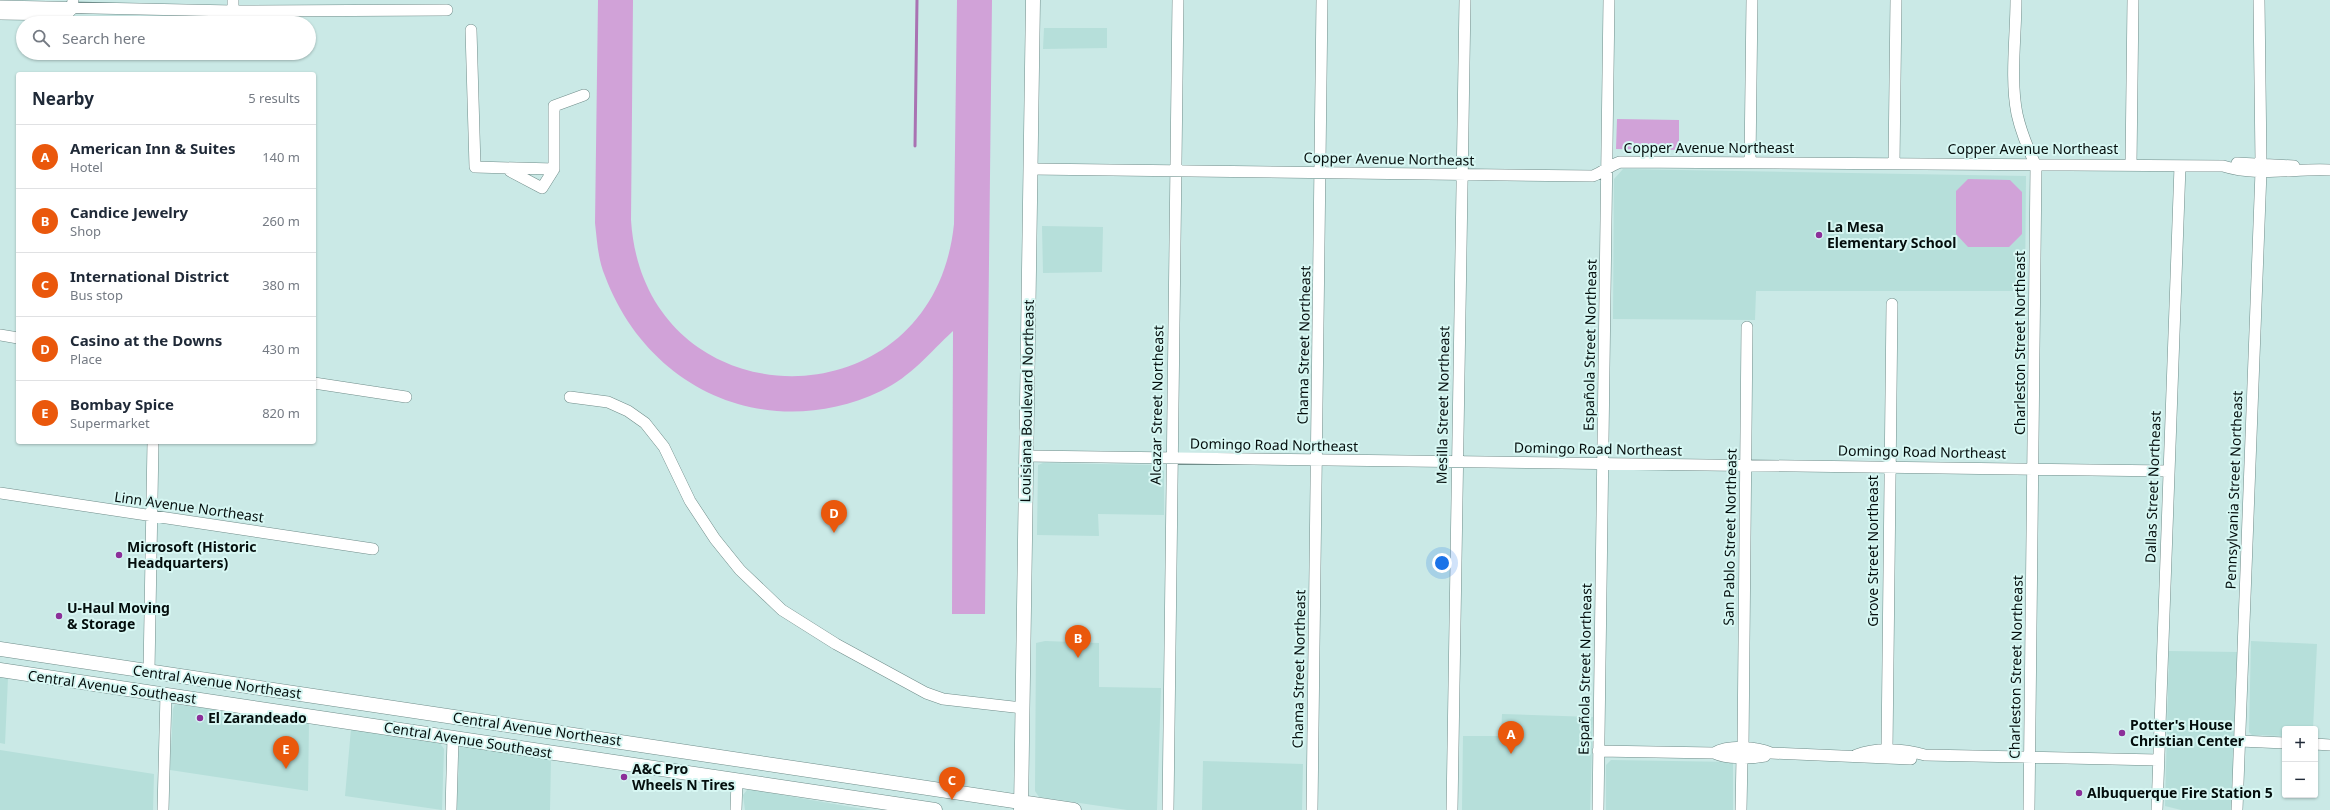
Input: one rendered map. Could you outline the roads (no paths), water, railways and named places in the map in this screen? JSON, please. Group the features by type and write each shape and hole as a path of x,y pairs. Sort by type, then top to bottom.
{"main road":[{"name":"Louisiana Boulevard Northeast","path":"1021,806 1033,0"},
{"name":"Central Avenue Northeast","path":"0,649 741,759 1021,806 1074,810"},
{"name":"Central Avenue Southeast","path":"0,670 935,810"}],"street":[{"name":"Alcazar Street Northeast","path":"1168,810 1178,0"},
{"name":"Chama Street Northeast","path":"1312,810 1322,0"},
{"name":"Mesilla Street Northeast","path":"1452,810 1464,0"},
{"name":"Española Street Northeast","path":"1598,810 1609,0"},
{"path":"1750,163 1752,0"},
{"path":"1894,164 1896,0"},
{"name":"Charleston Street Northeast","path":"2016,0 2015,90 2017,113 2025,141 2036,166 2030,756 2028,810"},
{"path":"2131,164 2133,0"},
{"name":"Pennsylvania Street Northeast","path":"2237,810 2261,167 2259,0"},
{"path":"0,14 66,15 73,4"},
{"path":"0,6 73,4 233,5 447,10"},
{"path":"471,30 475,167 554,169"},
{"path":"504,168 542,188 554,169 554,106 584,95"},
{"name":"Copper Avenue Northeast","path":"1031,169 1594,176 1602,172 1607,166 1620,162 2036,166 2131,164 2223,166 2234,170 2261,167 2286,172 2302,169 2330,170"},
{"name":"Dallas Street Northeast","path":"2157,810 2180,166"},
{"name":"Grove Street Northeast","path":"1887,750 1892,304"},
{"name":"San Pablo Street Northeast","path":"1741,810 1747,327"},
{"path":"0,335 16,338"},
{"path":"316,383 406,397"},
{"path":"570,397 608,402 628,411 645,424 664,447 690,501 727,555 754,585 793,618 926,693 943,698 1023,708"},
{"path":"148,672 153,444"},
{"name":"Domingo Road Northeast","path":"1026,456 1317,461 1889,466 2170,471"},
{"name":"Linn Avenue Northeast","path":"0,493 373,549"},
{"path":"163,810 166,694"},
{"path":"451,810 453,738"},
{"path":"2240,741 2282,743"},
{"path":"2318,744 2330,745"},
{"path":"1856,755 1865,751 1887,750 1925,755 2030,756 2158,760"},
{"path":"1598,751 1714,753 1721,756 1742,753 1763,756 1771,753 1856,755 1888,759 1916,758 1925,755"},
{"path":"736,810 737,781"}],"waterway":[{"path":"915,146 917,0"}],"place":[{"name":"La Mesa Elementary School","path":"1819,235"},
{"name":"Casino at the Downs","path":"834,533"},
{"name":"Microsoft (Historic Headquarters)","path":"119,555"},
{"name":"U-Haul Moving & Storage","path":"59,616"},
{"name":"Candice Jewelry","path":"1078,658"},
{"name":"El Zarandeado","path":"200,718"},
{"name":"Potter's House Christian Center","path":"2122,733"},
{"name":"American Inn & Suites","path":"1511,754"},
{"name":"Bombay Spice","path":"286,769"},
{"name":"A&C Pro Wheels N Tires","path":"624,777"},
{"name":"Albuquerque Fire Station 5","path":"2079,793"},
{"name":"International District","path":"952,800"}]}
